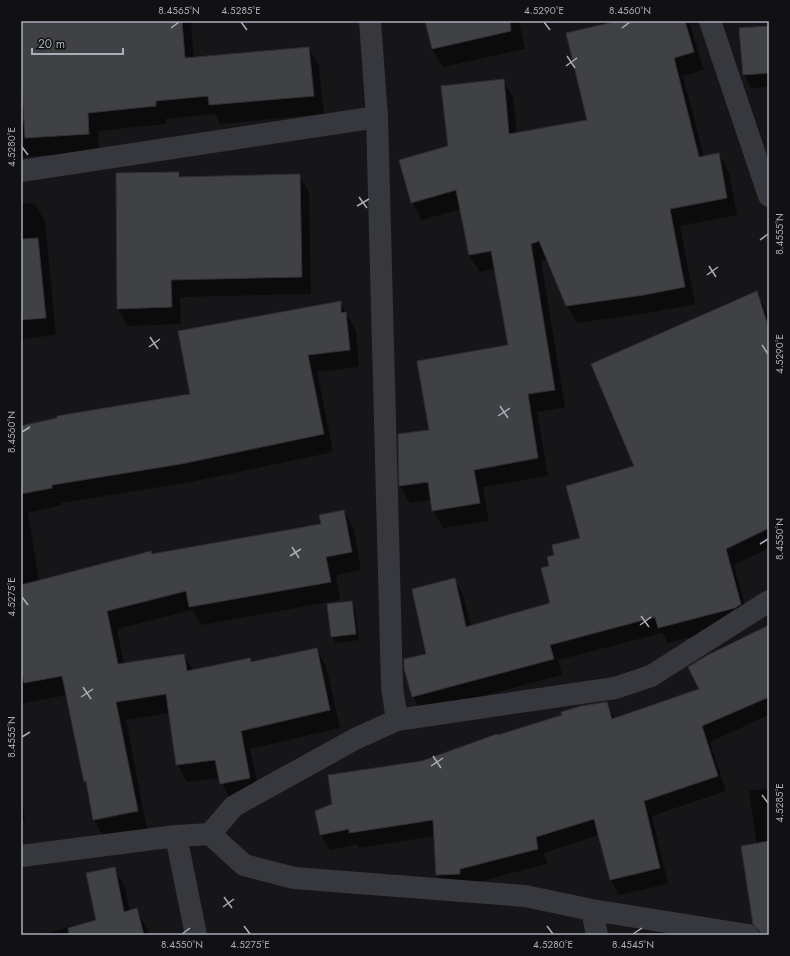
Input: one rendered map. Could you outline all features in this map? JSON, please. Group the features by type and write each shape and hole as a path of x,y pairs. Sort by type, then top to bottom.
{"street":[{"path":"370,21 377,117 392,687 397,720"},
{"path":"710,21 769,196"},
{"path":"21,171 377,117"},
{"path":"210,834 234,806 355,739 397,720 615,688 651,676 769,601"},
{"path":"21,856 176,836 210,834 244,865 294,878 525,896 592,910 748,935"},
{"path":"176,836 196,935"},
{"path":"592,910 597,935"}],"building":[{"path":"21,21 182,21 185,58 309,47 314,96 209,105 208,96 156,101 156,106 88,113 89,134 25,138 21,75"},
{"path":"425,21 510,21 511,31 432,49"},
{"path":"618,21 685,21 694,52 674,58 699,157 719,153 727,198 670,209 685,287 644,295 566,306 539,241 531,244 555,390 528,394 538,458 474,470 480,503 432,511 428,482 399,486 398,434 429,430 417,361 508,345 491,251 469,255 456,190 411,203 399,160 448,146 441,86 504,79 509,134 587,120 566,33"},
{"path":"769,26 769,73 743,75 739,28"},
{"path":"179,172 179,177 300,174 302,277 171,280 172,307 117,309 116,173"},
{"path":"38,238 46,318 21,320 21,239"},
{"path":"757,291 769,329 769,528 726,549 741,604 735,608 658,628 655,617 550,645 554,659 412,697 404,668 404,659 426,654 412,589 455,578 466,627 550,603 541,568 549,566 547,557 554,555 552,545 580,538 566,486 634,466 591,364"},
{"path":"341,301 341,313 346,312 350,350 308,355 324,434 181,464 52,485 52,488 21,494 21,426 57,418 57,416 190,394 178,331"},
{"path":"344,510 352,552 326,557 331,582 189,607 186,591 107,611 118,664 184,654 187,671 250,658 251,662 317,648 330,710 241,731 250,778 220,784 215,760 176,765 166,694 116,702 138,811 93,820 86,781 84,782 62,676 24,683 21,668 21,585 151,551 152,554 321,524 319,515"},
{"path":"352,601 356,634 331,637 327,604"},
{"path":"769,625 769,697 702,726 718,776 644,801 660,868 610,880 594,819 536,837 538,849 460,869 460,874 436,875 433,820 349,833 349,829 320,835 315,811 332,804 328,775 422,761 497,734 498,735 562,715 561,712 581,706 607,702 612,719 699,689 688,667 706,656"},
{"path":"769,841 769,934 760,934 759,930 753,924 741,846"},
{"path":"115,867 124,912 137,908 144,935 69,935 68,928 96,920 86,873"}]}
